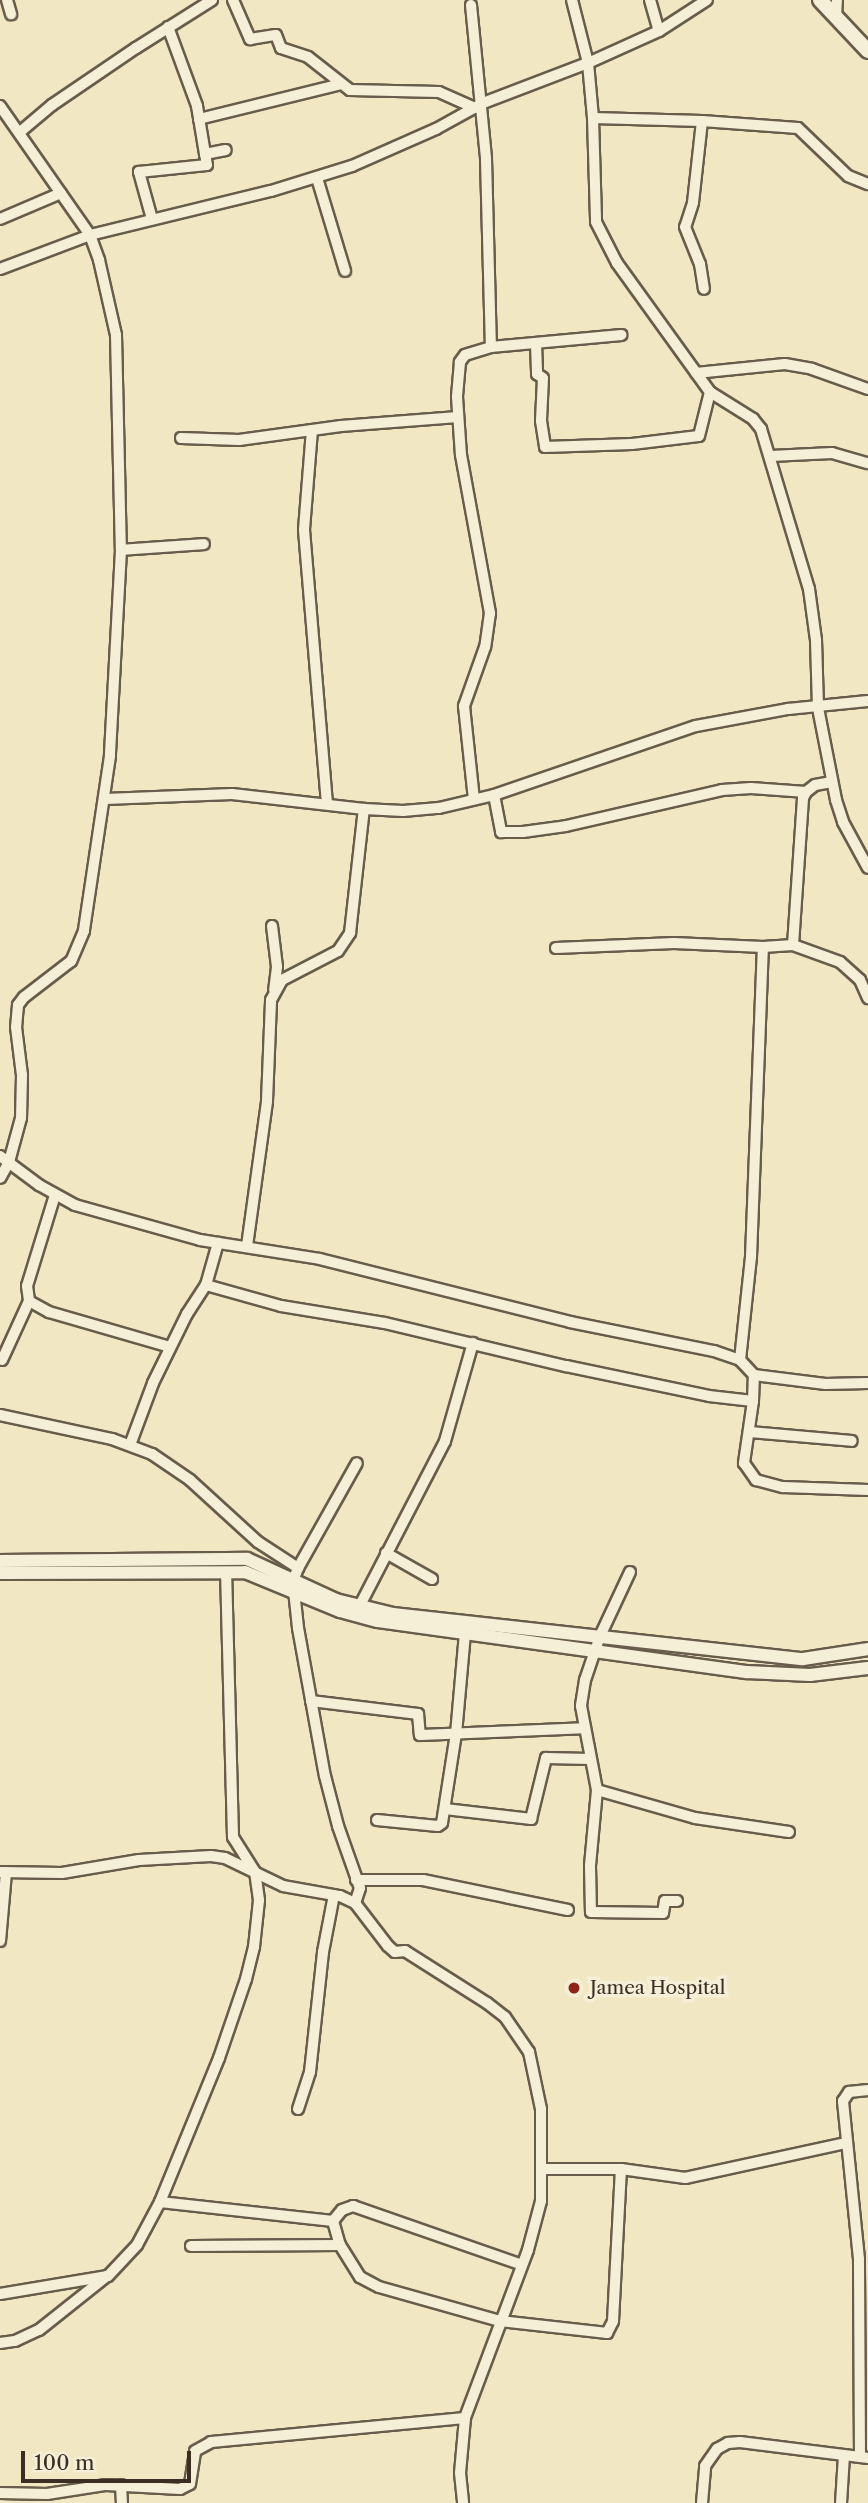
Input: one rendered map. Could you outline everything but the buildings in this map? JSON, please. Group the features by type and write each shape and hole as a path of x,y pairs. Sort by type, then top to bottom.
{"main road":[{"path":"820,0 868,51"}],"street":[{"path":"6,0 11,14"},
{"path":"20,132 52,105 212,0"},
{"path":"233,0 250,39 276,35 281,48 308,57 350,90 439,92 479,106"},
{"path":"572,0 588,63 593,118 594,204 601,236 710,392 752,419 761,429 809,589 816,640 818,708 832,782 843,822 868,868"},
{"path":"650,0 659,31"},
{"path":"0,269 90,235 317,178 405,144 479,106 588,63 659,31 707,0"},
{"path":"836,17 837,0"},
{"path":"471,5 491,347"},
{"path":"152,219 139,172 206,165 199,119 168,27"},
{"path":"199,119 341,84"},
{"path":"0,106 90,235 99,261 116,335 121,550 117,664 105,799 84,931 79,948 71,961 24,997 18,1005 16,1027 23,1098 21,1118 4,1159 0,1178"},
{"path":"593,118 702,121 798,128 848,176 868,184"},
{"path":"702,121 693,203 685,227 700,264 704,289"},
{"path":"205,154 226,150"},
{"path":"317,178 345,271"},
{"path":"0,219 61,193"},
{"path":"474,799 464,706 485,647 489,613 470,517 458,417 460,362 471,352 491,347 621,335"},
{"path":"536,343 537,374 543,378 541,421 545,447 632,444 699,436 710,392"},
{"path":"696,373 785,364 812,369 868,389"},
{"path":"181,438 230,440 458,417"},
{"path":"312,430 304,530 327,803"},
{"path":"771,456 832,453 868,463"},
{"path":"121,550 204,544"},
{"path":"105,799 232,794 403,811 439,808 494,795 696,726 788,709 868,701"},
{"path":"494,795 501,832 523,832 566,826 722,790 751,788 806,792 815,785 832,782"},
{"path":"793,945 806,792"},
{"path":"274,990 293,973 338,951 350,933 364,808"},
{"path":"247,1246 267,1101 271,1000 277,967 272,926"},
{"path":"556,948 663,943 763,947 793,945 839,962 860,980 868,998"},
{"path":"740,1360 751,1257 763,947"},
{"path":"4,1159 55,1195 93,1211 218,1243 247,1246 368,1270 570,1322 714,1351 740,1360 754,1375 825,1384 868,1382"},
{"path":"2,1360 29,1301 27,1286 55,1195"},
{"path":"131,1445 170,1348 206,1285 218,1243"},
{"path":"206,1285 290,1308 385,1323 666,1387 753,1401"},
{"path":"29,1301 49,1312 170,1348"},
{"path":"356,1611 445,1441 472,1343"},
{"path":"754,1375 750,1432 744,1463 756,1480 783,1487 868,1490"},
{"path":"0,1415 131,1445 170,1465 258,1542 298,1567"},
{"path":"750,1432 852,1441"},
{"path":"355,1903 360,1888 325,1776 293,1586 298,1567 356,1463"},
{"path":"386,1553 432,1579"},
{"path":"0,1561 240,1558 257,1562 293,1586"},
{"path":"0,1573 245,1572 293,1586 356,1611 465,1634 773,1675 831,1673 868,1668"},
{"path":"630,1572 600,1636 585,1680 581,1706 597,1790 590,1866 591,1912 663,1913 665,1901 677,1901"},
{"path":"0,2343 39,2330 108,2276 137,2245 160,2202 219,2058 246,1979 257,1926 259,1900 255,1872 233,1838 226,1573"},
{"path":"356,1611 803,1659 868,1649"},
{"path":"377,1820 439,1826 445,1809 456,1734 465,1634"},
{"path":"311,1701 418,1714 420,1735 584,1728"},
{"path":"445,1809 531,1819 546,1758 590,1759"},
{"path":"597,1790 695,1818 789,1832"},
{"path":"0,1941 3,1872 69,1872 139,1860 194,1856 225,1858 283,1886 334,1895 355,1903 395,1952 405,1951 505,2017 528,2052 541,2109 541,2201 522,2265 465,2418 460,2473 463,2503"},
{"path":"356,1880 424,1880 568,1910"},
{"path":"298,2109 310,2072 323,1952 334,1895"},
{"path":"702,2503 705,2466 717,2449 728,2443 740,2442 864,2458 864,2372 859,2259 846,2143 844,2095 856,2090 868,2090"},
{"path":"543,2169 621,2169 685,2178 846,2143"},
{"path":"332,2221 340,2245 360,2277 379,2287 500,2321 602,2334 611,2330 621,2169"},
{"path":"160,2202 332,2221"},
{"path":"332,2221 342,2210 353,2206 522,2265"},
{"path":"191,2246 340,2245"},
{"path":"0,2294 108,2276"},
{"path":"0,2493 47,2494 121,2485 171,2490 187,2487 192,2479 195,2451 201,2446 221,2440 465,2418"},
{"path":"841,2503 844,2455"},
{"path":"121,2485 122,2503"}],"place":[{"name":"Jamea Hospital","path":"574,1988"}]}
